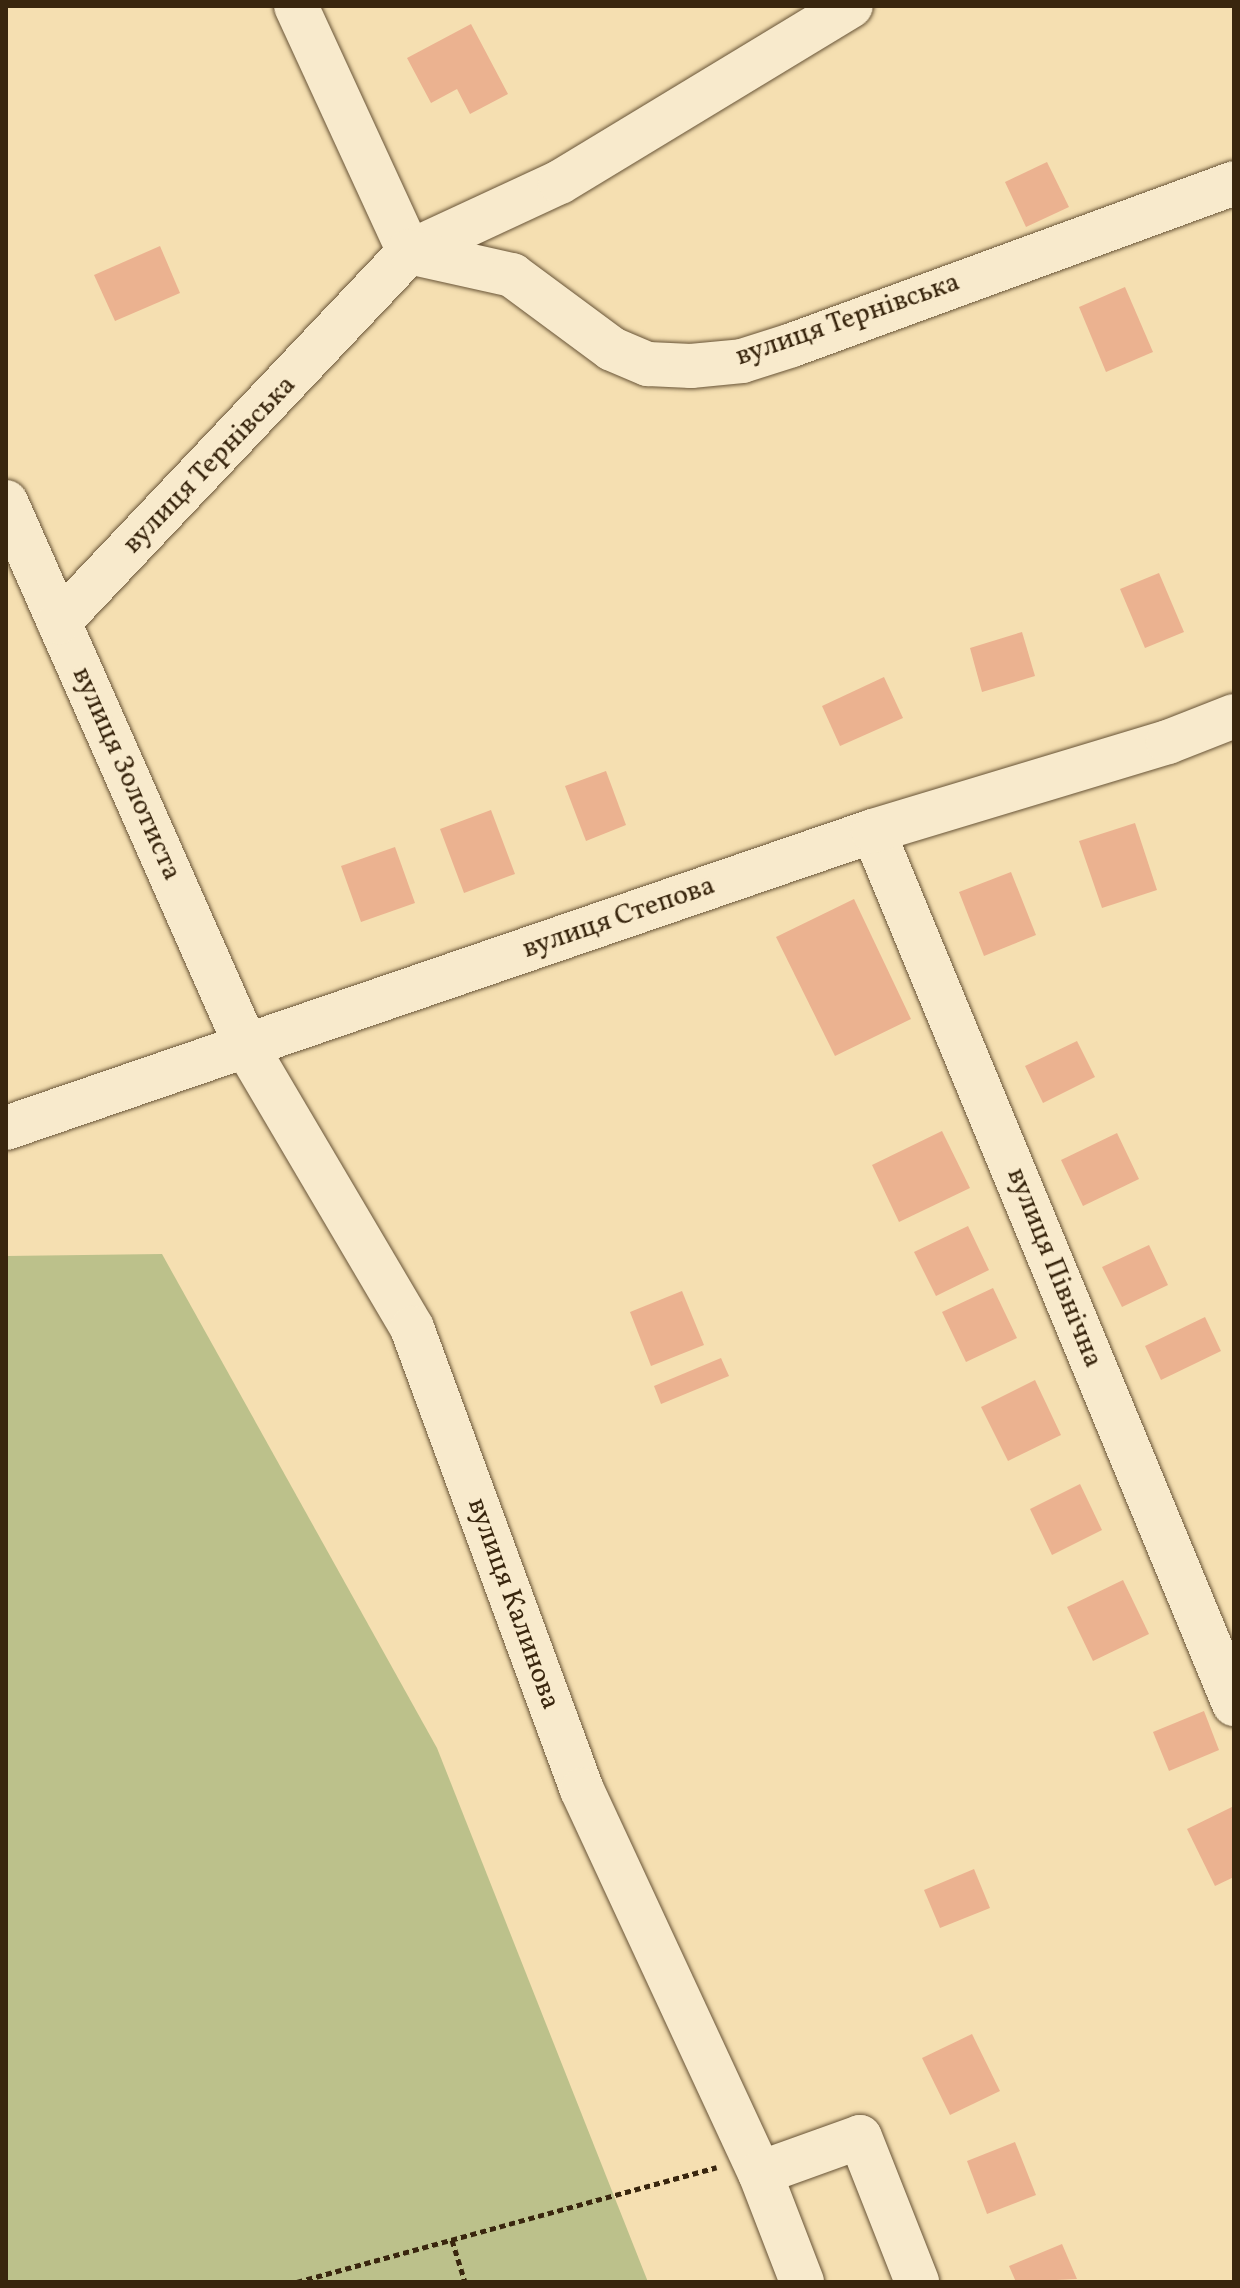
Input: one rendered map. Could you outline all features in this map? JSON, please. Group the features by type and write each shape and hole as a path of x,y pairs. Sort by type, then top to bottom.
{"street":[{"path":"296,6 409,252 560,182 851,6"},
{"name":"вулиця Тернівська","path":"59,622 409,252 512,275 612,349 648,364 691,366 742,361 792,345 1234,183"},
{"name":"вулиця Золотиста","path":"6,502 246,1046"},
{"name":"вулиця Степова","path":"6,1128 873,831 1168,742 1234,716"},
{"name":"вулиця Північна","path":"873,831 1234,1704"},
{"name":"вулиця Калинова","path":"246,1046 412,1328 582,1790 755,2161 802,2282"},
{"path":"755,2161 860,2137 917,2282"}],"path":[{"path":"297,2282 755,2161"},
{"path":"452,2240 465,2282"}],"green space":[{"path":"162,1254 437,1748 648,2282 6,2282 6,1256"}],"building":[{"path":"471,24 508,94 470,114 457,89 431,103 407,58"},
{"path":"1047,162 1069,207 1026,227 1005,182"},
{"path":"160,246 180,293 115,321 94,275"},
{"path":"1125,287 1153,352 1106,372 1079,307"},
{"path":"1159,573 1184,632 1145,648 1120,589"},
{"path":"1022,632 1035,676 982,692 970,648"},
{"path":"884,677 903,718 840,746 822,706"},
{"path":"606,771 626,825 586,841 565,786"},
{"path":"491,810 515,874 464,893 440,829"},
{"path":"1135,823 1157,890 1102,908 1079,841"},
{"path":"395,847 415,903 361,922 341,866"},
{"path":"1011,872 1036,935 984,956 959,892"},
{"path":"854,899 911,1019 835,1056 776,937"},
{"path":"1077,1041 1095,1077 1043,1103 1025,1066"},
{"path":"942,1131 970,1188 899,1222 872,1165"},
{"path":"1117,1133 1139,1179 1083,1206 1061,1160"},
{"path":"968,1226 989,1270 936,1296 914,1252"},
{"path":"1149,1245 1168,1285 1122,1307 1102,1267"},
{"path":"993,1288 1017,1338 966,1362 942,1312"},
{"path":"682,1291 704,1345 651,1366 630,1312"},
{"path":"1205,1317 1221,1351 1161,1380 1145,1346"},
{"path":"721,1358 729,1376 661,1404 654,1386"},
{"path":"1035,1380 1061,1435 1008,1461 981,1407"},
{"path":"1080,1484 1102,1530 1052,1555 1030,1509"},
{"path":"1123,1580 1149,1634 1093,1661 1067,1607"},
{"path":"1204,1711 1219,1750 1169,1771 1153,1732"},
{"path":"1234,1806 1234,1877 1215,1886 1187,1829"},
{"path":"974,1869 990,1908 940,1928 924,1890"},
{"path":"972,2034 1000,2091 950,2115 922,2058"},
{"path":"1015,2142 1036,2195 987,2214 967,2161"},
{"path":"1062,2244 1077,2279 1016,2282 1009,2266"}]}
